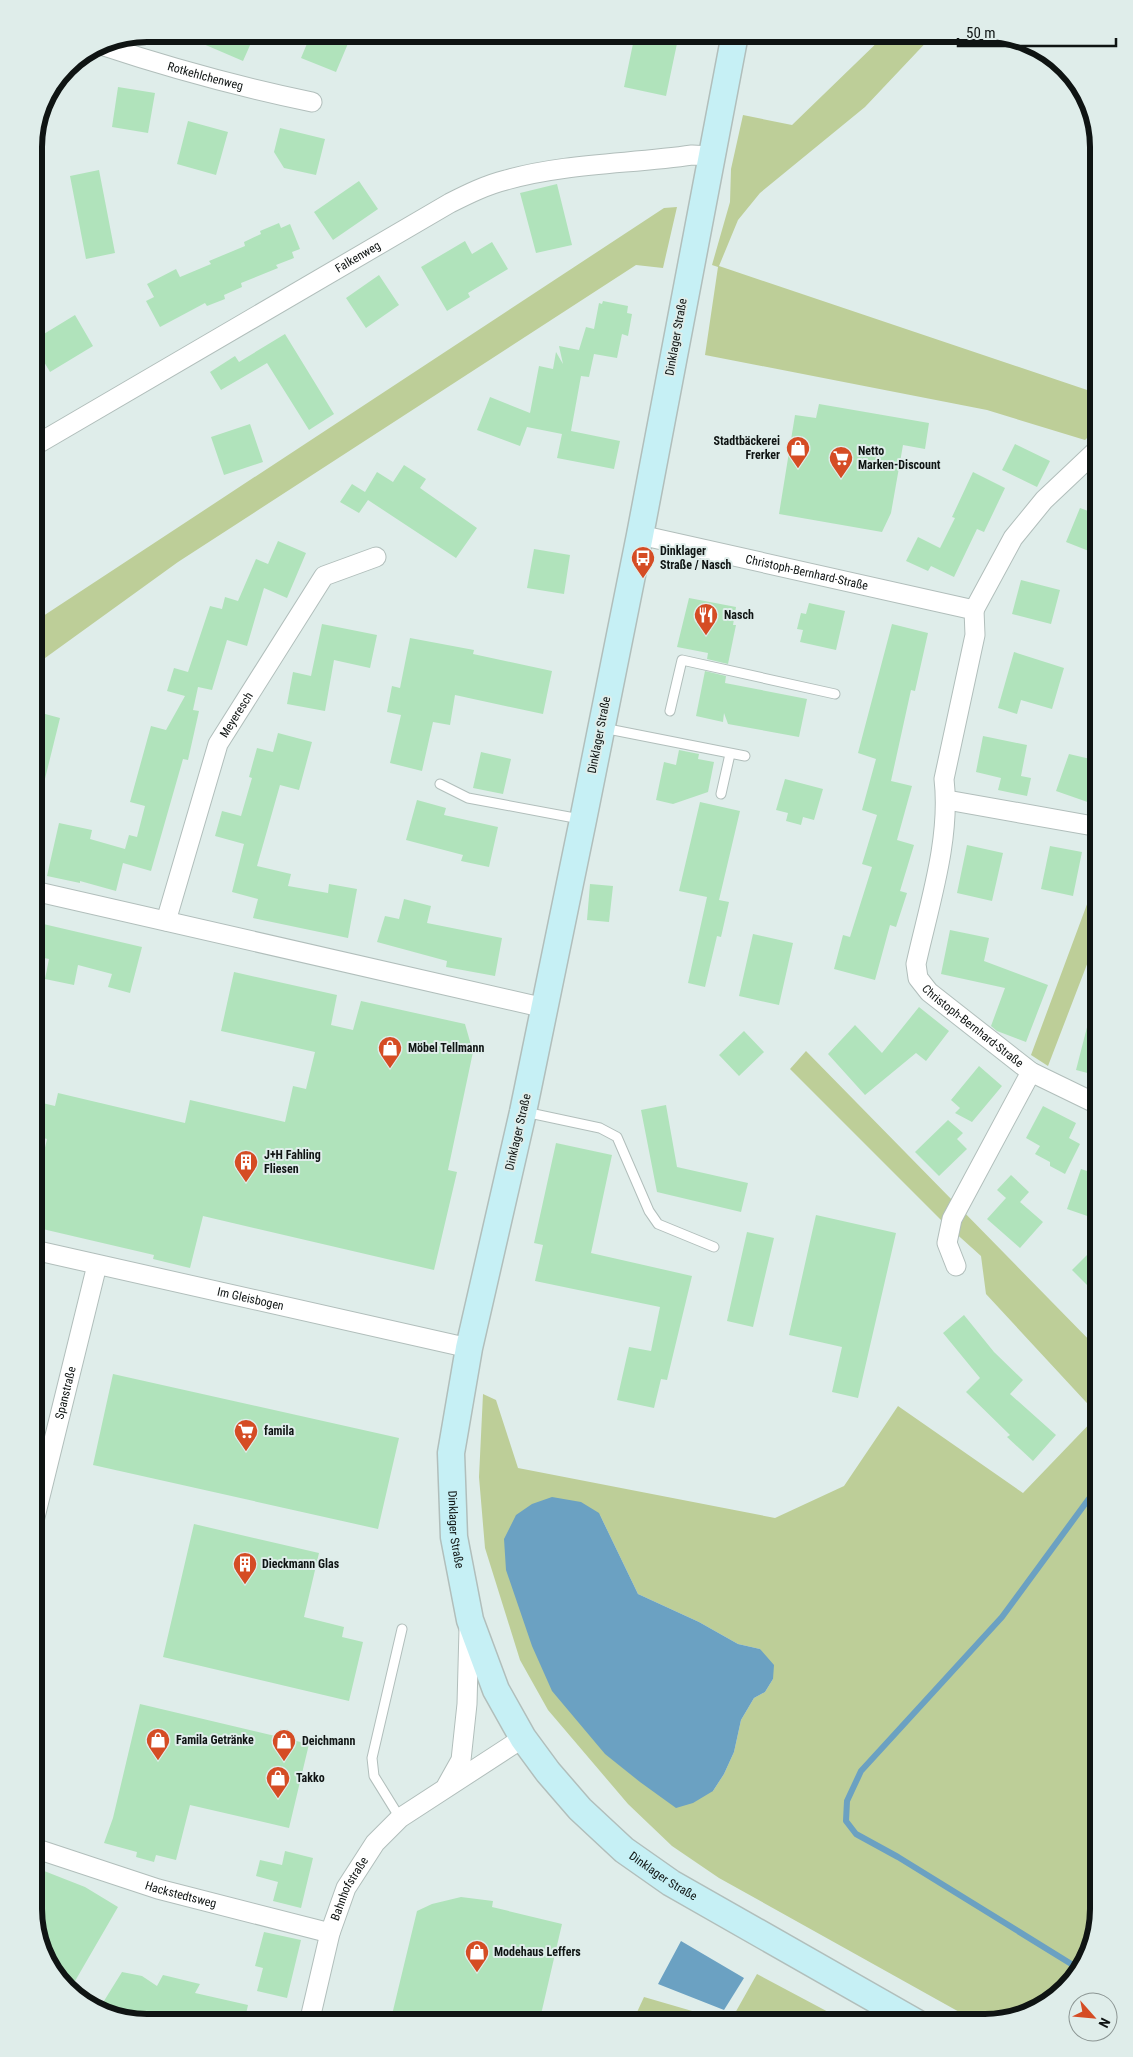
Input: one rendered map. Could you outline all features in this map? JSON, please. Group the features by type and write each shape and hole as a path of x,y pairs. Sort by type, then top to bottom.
{"main road":[{"name":"Dinklager Straße","path":"732,43 640,535 600,727 583,820 523,1112 469,1348 451,1453 454,1537 470,1620 496,1690 523,1738 548,1772 580,1809 624,1850 671,1883 901,2014"}],"street":[{"name":"Rotkehlchenweg","path":"112,48 252,90 312,102"},
{"name":"Falkenweg","path":"43,441 295,292 450,203 478,190 507,180 548,172 692,155 711,156"},
{"path":"974,610 1013,538 1044,500 1090,457"},
{"name":"Christoph-Bernhard-Straße","path":"640,535 974,610 975,635 944,780 946,800 944,830 916,964 918,978 929,992 1031,1072 1090,1101"},
{"name":"Meyeresch","path":"166,921 218,744 324,576 376,556"},
{"path":"946,800 1090,825"},
{"path":"43,893 544,1008"},
{"name":"Christoph-Bernhard-Straße","path":"956,1266 947,1243 952,1219 1031,1072"},
{"name":"Im Gleisbogen","path":"42,1252 469,1348"},
{"name":"Spanstraße","path":"42,1488 97,1265"},
{"name":"Bahnhofstraße","path":"446,1788 462,1760 467,1704 470,1620"},
{"name":"Bahnhofstraße","path":"311,2014 330,1933 346,1888 375,1843 400,1818 523,1738"},
{"name":"Hackstedtsweg","path":"42,1851 158,1889 330,1933"}],"lane":[{"path":"670,711 682,660 835,694"},
{"path":"600,727 745,756"},
{"path":"721,794 730,754"},
{"path":"440,784 468,798 583,820"},
{"path":"523,1112 600,1128 617,1137 649,1210 658,1224 714,1247"},
{"path":"400,1818 374,1776 372,1758 402,1629"}],"green space":[{"path":"877,43 925,43 865,107 760,193 738,220 719,266 1090,391 1090,435 1085,440 987,410 705,355 718,267 712,265 730,202 731,169 743,115 792,125"},
{"path":"677,207 663,268 636,265 178,562 43,660 43,616 664,208"},
{"path":"1090,896 1090,956 1048,1066 1031,1055"},
{"path":"806,1051 1090,1341 1090,1406 986,1294 981,1256 941,1220 790,1069"},
{"path":"483,1394 496,1400 518,1468 775,1518 844,1486 898,1406 1023,1493 1090,1423 1090,1923 1085,1943 1073,1968 1044,1997 1026,2007 999,2014 963,2014 719,1878 672,1846 628,1804 548,1710 520,1660 485,1548 479,1477","holes":["599,1513 638,1594 699,1622 738,1644 760,1649 773,1679 765,1692 754,1698 741,1720 734,1752 724,1774 713,1791"]},
{"path":"757,1974 832,2014 734,2014"},
{"path":"644,1997 702,2014 636,2014"}],"water":[{"path":"552,1497 581,1502 599,1513 638,1594 699,1622 738,1644 760,1649 774,1665 773,1679 765,1692 754,1698 741,1720 734,1752 724,1774 713,1791 693,1803 676,1808 640,1782 605,1754 552,1691 532,1646 506,1570 504,1539 516,1515 532,1504"},
{"path":"681,1941 744,1978 724,2010 658,1984"}],"building":[{"path":"201,43 251,43 243,61"},
{"path":"307,43 348,43 336,72 301,58"},
{"path":"633,43 677,43 666,96 624,87"},
{"path":"118,87 155,93 148,133 112,127"},
{"path":"188,121 228,132 216,175 177,164"},
{"path":"280,128 325,139 316,175 284,168 274,152"},
{"path":"99,170 115,253 86,259 70,176"},
{"path":"359,181 378,209 333,240 314,212"},
{"path":"557,184 572,245 536,253 520,193"},
{"path":"279,223 281,228 290,224 300,249 292,252 294,258 276,265 278,268 241,283 242,287 224,295 225,299 207,306 205,303 160,327 146,301 154,297 147,284 176,269 180,277 211,264 209,261 245,246 244,242 261,234 260,231"},
{"path":"465,241 472,254 492,242 508,269 468,293 470,297 447,311 421,267"},
{"path":"379,275 399,305 366,328 346,298"},
{"path":"603,301 628,306 627,313 632,314 628,336 622,334 617,358 594,354 589,377 581,376 571,431 620,441 614,469 557,458 562,434 527,427 520,446 477,430 490,397 530,413 539,366 553,369 556,352 563,364 559,346 579,350 586,327 594,329 599,303 602,304"},
{"path":"75,315 93,346 50,372 43,360 43,335"},
{"path":"285,334 334,414 309,430 267,363 221,390 210,372 235,356 239,362"},
{"name":"Netto Marken-Discount","path":"819,404 929,423 925,449 903,445 891,513 882,532 779,514 795,415 816,418"},
{"path":"250,424 263,462 224,475 211,437"},
{"path":"1015,444 1050,461 1037,487 1002,470"},
{"path":"404,465 426,479 420,488 477,528 456,558 368,500 359,513 340,502 352,484 365,492 377,472 393,482"},
{"path":"973,472 1005,488 984,532 977,529 954,577 931,566 928,571 906,561 918,537 940,548 955,518 952,517"},
{"path":"1080,508 1090,512 1090,551 1066,542"},
{"path":"278,541 306,553 287,598 264,588 247,646 227,640 212,690 198,687 193,710 199,711 188,760 183,759 151,871 123,863 116,891 80,881 80,883 47,876 59,823 92,830 90,839 125,849 129,835 137,837 145,806 130,802 151,726 166,730 185,696 167,691 174,668 188,672 210,606 222,609 225,597 238,601 256,559 268,564"},
{"path":"534,549 570,555 564,594 527,588"},
{"path":"1021,580 1060,590 1051,624 1012,614"},
{"name":"Nasch","path":"689,598 736,607 733,625 736,625 728,664 707,659 708,653 677,647"},
{"path":"809,603 845,611 836,650 800,642 803,630 797,629 801,613 806,614"},
{"path":"322,624 377,635 370,668 334,660 325,711 287,704 293,672 311,676"},
{"path":"892,624 928,633 915,691 911,690 891,781 912,786 897,840 914,845 900,891 907,893 896,927 890,925 875,980 834,969 843,935 850,937 872,867 862,864 877,815 862,810 876,759 858,753"},
{"path":"410,638 474,650 473,654 552,671 543,714 455,695 450,725 433,722 422,771 390,763 401,715 387,712 392,686 400,688"},
{"path":"1014,652 1064,668 1052,709 1021,700 1017,714 998,708"},
{"path":"705,671 726,676 725,683 807,699 799,737 728,724 724,713 723,722 696,716"},
{"path":"43,713 60,718 43,788"},
{"path":"278,733 312,742 299,790 280,785 257,866 291,874 288,886 328,893 329,884 357,889 348,938 253,918 258,899 232,892 244,844 215,836 222,811 241,816 252,778 249,777 257,748 273,752"},
{"path":"983,736 1027,745 1021,776 1031,778 1027,796 998,790 1001,778 976,772"},
{"path":"679,750 699,754 698,759 714,762 708,792 673,804 656,800 664,762 676,765"},
{"path":"481,752 511,759 503,794 473,788"},
{"path":"1069,754 1090,759 1090,803 1056,791"},
{"path":"785,779 823,789 814,820 803,817 801,825 786,821 788,813 776,810"},
{"path":"417,800 446,808 444,815 498,827 489,867 461,861 463,855 406,840"},
{"path":"700,802 740,811 719,900 729,902 721,937 717,936 705,987 688,983 707,897 679,891"},
{"path":"967,845 1003,853 992,901 957,893"},
{"path":"1050,846 1082,852 1073,896 1041,889"},
{"path":"590,884 613,886 609,922 587,920"},
{"path":"404,899 431,906 427,923 502,938 495,976 446,967 447,961 377,942 385,916 399,919"},
{"path":"43,924 142,947 130,993 108,987 112,974 78,965 74,985 45,979 49,959 43,958"},
{"path":"950,930 989,938 984,961 1048,985 1026,1042 997,1031 991,1026 1005,988 941,974"},
{"path":"753,934 793,943 779,1005 739,996"},
{"name":"J+H Fahling Fliesen","path":"234,972 337,995 331,1025 353,1030 361,1001 465,1024 473,1052 448,1170 457,1172 434,1270 203,1216 190,1268 153,1259 154,1255 42,1229 42,1159 47,1139 42,1138 42,1103 55,1106 58,1093 185,1123 190,1100 285,1122 293,1086 306,1089 315,1052 221,1031"},
{"path":"919,1007 949,1031 926,1061 916,1053 865,1095 828,1054 855,1025 882,1053"},
{"path":"1090,1016 1090,1074 1076,1070"},
{"path":"744,1031 764,1052 739,1076 719,1055"},
{"path":"979,1066 1002,1086 972,1122 955,1113 960,1108 951,1100"},
{"path":"666,1105 677,1167 748,1183 741,1212 657,1192 641,1110"},
{"path":"1043,1106 1076,1123 1069,1138 1080,1144 1065,1174 1050,1166 1050,1162 1035,1154 1040,1146 1026,1138"},
{"path":"948,1120 963,1133 957,1139 967,1149 939,1176 915,1152"},
{"path":"556,1143 612,1155 591,1253 692,1276 667,1380 661,1379 654,1408 617,1400 629,1347 651,1351 660,1307 535,1281 543,1245 534,1243"},
{"path":"1081,1169 1090,1172 1090,1217 1067,1209"},
{"path":"1011,1175 1029,1192 1020,1202 1043,1222 1020,1248 987,1219 1006,1198 997,1190"},
{"path":"816,1215 896,1233 858,1398 832,1392 842,1347 789,1335"},
{"path":"747,1232 774,1238 753,1327 727,1321"},
{"path":"1090,1252 1090,1288 1072,1270"},
{"path":"964,1315 994,1352 1023,1380 1010,1394 1056,1435 1033,1461 1007,1437 1010,1435 966,1392 980,1378 943,1333"},
{"name":"famila","path":"113,1374 399,1438 378,1529 93,1465"},
{"name":"Dieckmann Glas","path":"194,1524 319,1553 304,1617 344,1627 342,1637 363,1642 349,1701 163,1657"},
{"path":"140,1704 309,1744 289,1828 190,1805 176,1860 156,1855 154,1862 136,1857 137,1852 104,1843 113,1818"},
{"path":"285,1851 313,1858 301,1908 273,1901 278,1882 256,1876 260,1860 282,1865"},
{"path":"42,1870 85,1887 118,1907 73,1984 57,1962 48,1943 42,1910"},
{"name":"Modehaus Leffers","path":"461,1897 493,1901 492,1907 562,1924 541,2014 392,2014 417,1911 432,1904"},
{"path":"264,1932 301,1940 287,1998 257,1991 263,1968 255,1966"},
{"path":"122,1972 142,1976 157,1986 163,1975 200,1984 195,1993 248,2005 246,2014 140,2014 114,2009 102,2004"}],"waterway":[{"path":"1074,1966 898,1857 856,1834 846,1821 847,1801 861,1771 1002,1617 1090,1497"}],"place":[{"name":"Stadtbäckerei Frerker","path":"798,469"},
{"name":"Netto Marken-Discount","path":"841,479"},
{"name":"Dinklager Straße / Nasch","path":"643,579"},
{"name":"Nasch","path":"706,636"},
{"name":"Möbel Tellmann","path":"390,1069"},
{"name":"J+H Fahling Fliesen","path":"246,1183"},
{"name":"famila","path":"246,1452"},
{"name":"Dieckmann Glas","path":"245,1585"},
{"name":"Famila Getränke","path":"158,1761"},
{"name":"Deichmann","path":"284,1762"},
{"name":"Takko","path":"278,1799"},
{"name":"Modehaus Leffers","path":"477,1973"}]}
